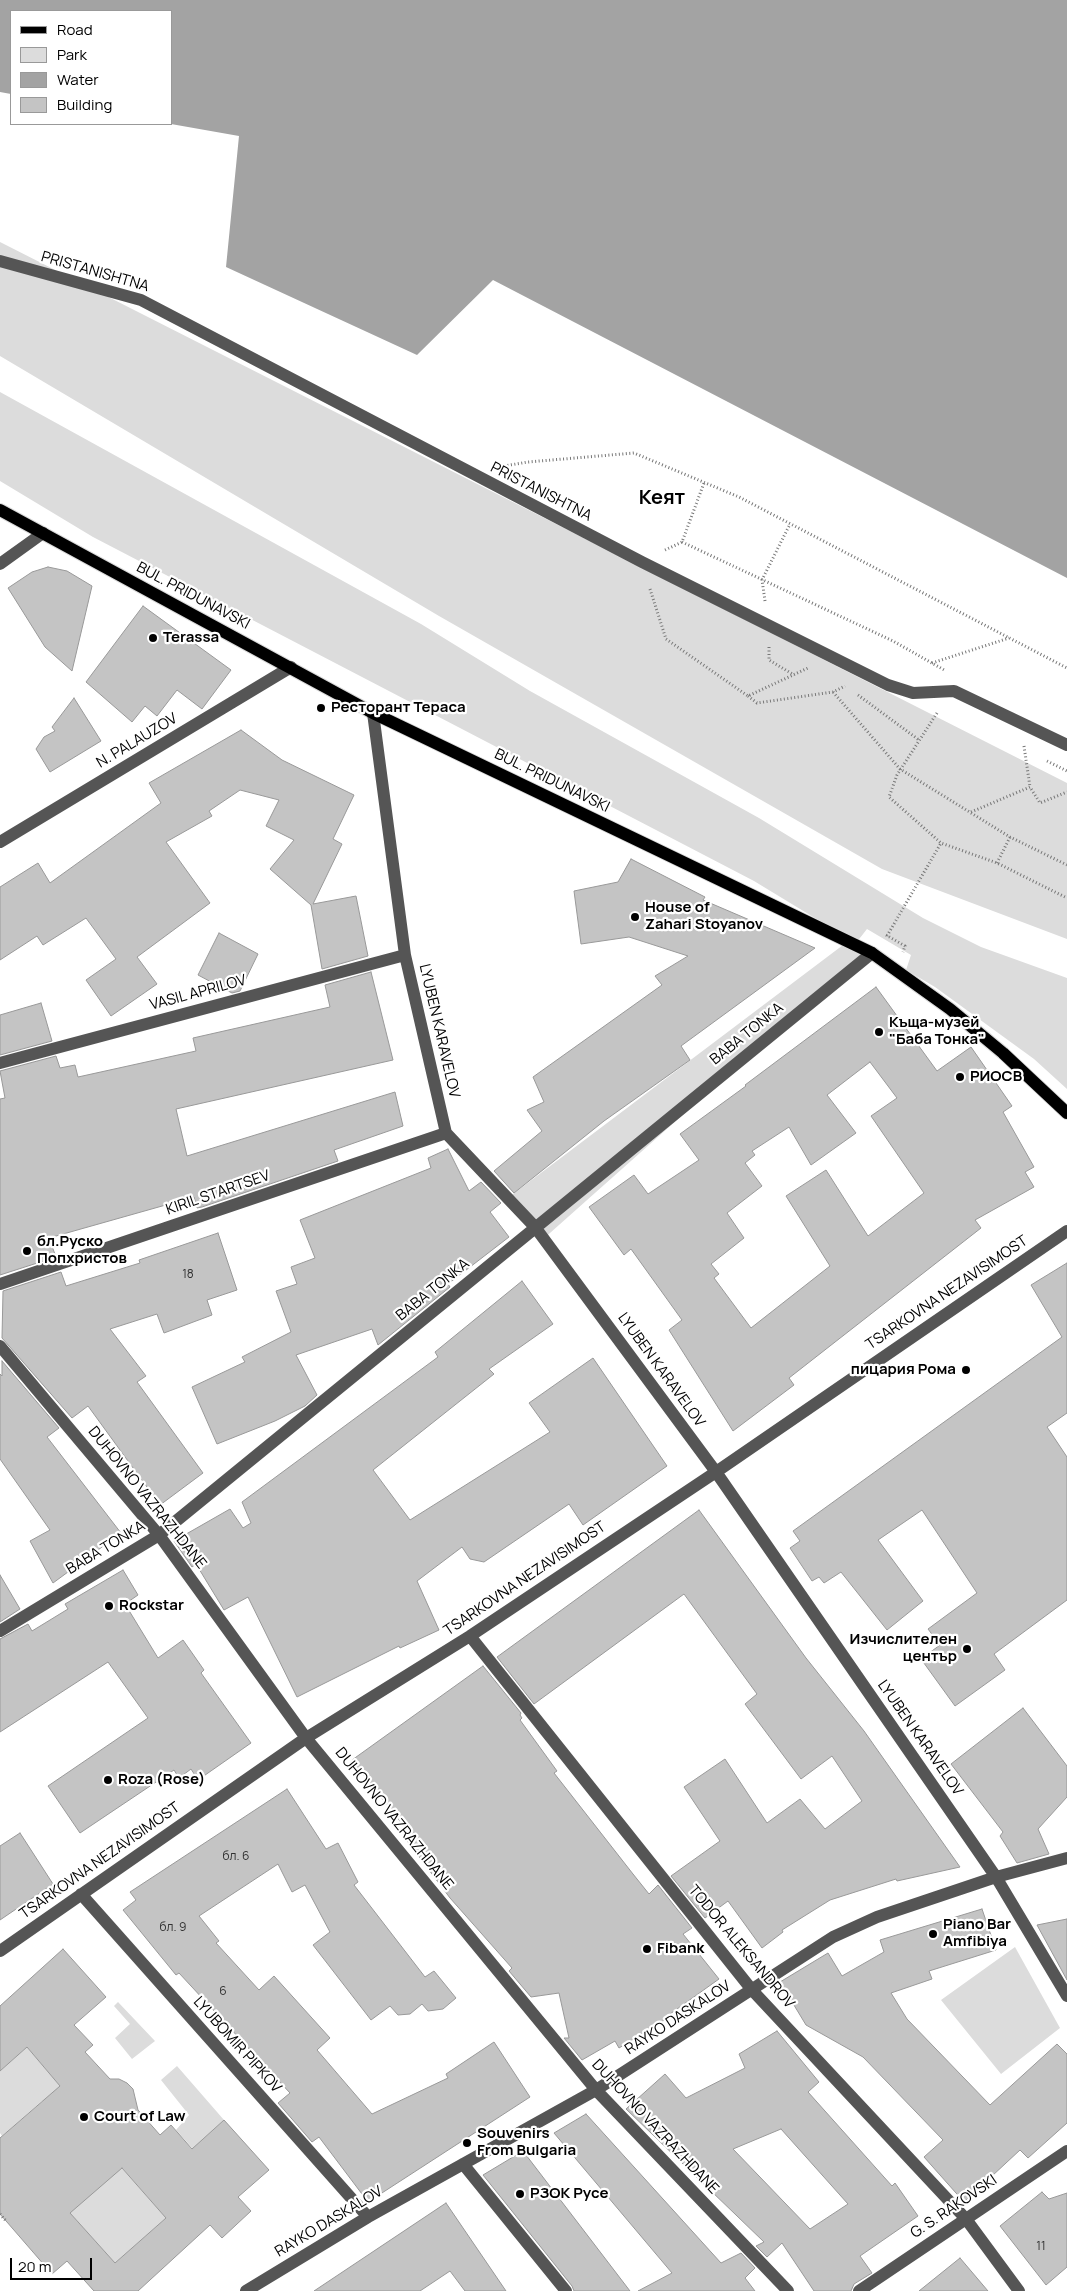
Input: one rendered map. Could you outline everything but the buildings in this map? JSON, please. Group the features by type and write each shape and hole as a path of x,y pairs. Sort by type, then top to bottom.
{"main road":[{"name":"BUL. PRIDUNAVSKI","path":"0,510 373,713 872,953 950,1010 1003,1054 1067,1113"}],"street":[{"name":"PRISTANISHTNA","path":"0,262 141,300 642,562 867,674 914,694 954,690"},
{"path":"0,564 43,533"},
{"name":"N. PALAUZOV","path":"0,842 291,668"},
{"path":"954,690 1067,745"},
{"name":"LYUBEN KARAVELOV","path":"373,713 405,955 446,1133 535,1227 716,1472 996,1877 1067,1996"},
{"name":"BABA TONKA","path":"0,1631 159,1535 872,953"},
{"name":"VASIL APRILOV","path":"0,1063 405,955"},
{"name":"KIRIL STARTSEV","path":"0,1284 446,1133"},
{"name":"TSARKOVNA NEZAVISIMOST","path":"0,1951 306,1738 470,1636 716,1472 1067,1231"},
{"name":"DUHOVNO VAZRAZHDANE","path":"0,1346 159,1535 306,1738 596,2090 788,2291"},
{"name":"TODOR ALEKSANDROV","path":"470,1636 752,1990 966,2219 1019,2291"},
{"name":"RAYKO DASKALOV","path":"246,2291 368,2217 596,2090 833,1938 877,1917 996,1877 1067,1858"},
{"name":"LYUBOMIR PIPKOV","path":"81,1894 368,2217"},
{"name":"G. S. RAKOVSKI","path":"858,2291 1067,2151"},
{"path":"463,2164 566,2291"}],"path":[{"path":"502,466 634,453 739,497 1067,668"},
{"path":"704,483 682,542 642,562 666,639 757,703 834,692 867,674"},
{"path":"790,524 762,580 768,625 769,660 794,675"},
{"path":"682,542 893,641 948,672"},
{"path":"931,663 1010,638"},
{"path":"748,696 833,657"},
{"path":"846,686 920,740"},
{"path":"954,690 900,770 889,797 941,843 997,863 1067,898"},
{"path":"834,692 900,770 1010,837 1067,865"},
{"path":"1024,725 1024,749 1030,787 1040,803 1067,792"},
{"path":"970,813 1030,787"},
{"path":"997,863 1010,837"},
{"path":"887,936 941,843"},
{"path":"0,2214 6,2221"}],"green space":[{"path":"0,242 1067,783 1067,939 882,869 439,616 0,356"},
{"path":"0,392 421,624 530,691 759,818 923,918 981,947 1067,978 1067,1089 1034,1059 935,987 906,970 911,955 867,929 856,943 754,881 93,537 0,481"},
{"path":"847,942 867,951 541,1241 509,1197"},
{"path":"1015,1947 1060,2028 1001,2074 941,2000"},
{"path":"118,2002 155,2041 132,2059 115,2038 130,2024 114,2006"},
{"path":"27,2047 71,2099 42,2101 2,2136 0,2133 0,2071"},
{"path":"177,2066 224,2120 193,2149 176,2130 189,2115 161,2080"},
{"path":"111,2156 166,2218 115,2263 70,2213"}],"water":[{"path":"0,0 1067,0 1067,578 493,280 417,355 226,267 239,136 172,124 172,10 10,10 10,94 0,92"}],"place":[{"name":"Terassa","path":"153,638"},
{"name":"Ресторант Тераса","path":"321,708"},
{"name":"House of Zahari Stoyanov","path":"635,917"},
{"name":"Къща-музей \"Баба Тонка\"","path":"879,1032"},
{"name":"РИОСВ","path":"960,1077"},
{"name":"бл.Руско Попхристов","path":"27,1251"},
{"name":"пицария Рома","path":"966,1370"},
{"name":"Rockstar","path":"109,1606"},
{"name":"Изчислителен център","path":"967,1649"},
{"name":"Roza (Rose)","path":"108,1780"},
{"name":"Piano Bar Amfibiya","path":"933,1934"},
{"name":"Fibank","path":"647,1949"},
{"name":"Сourt of Law","path":"84,2117"},
{"name":"Souvenirs From Bulgaria","path":"467,2143"},
{"name":"РЗОК Русе","path":"520,2194"}],"district":[{"name":"Кеят","path":"662,498"}]}
